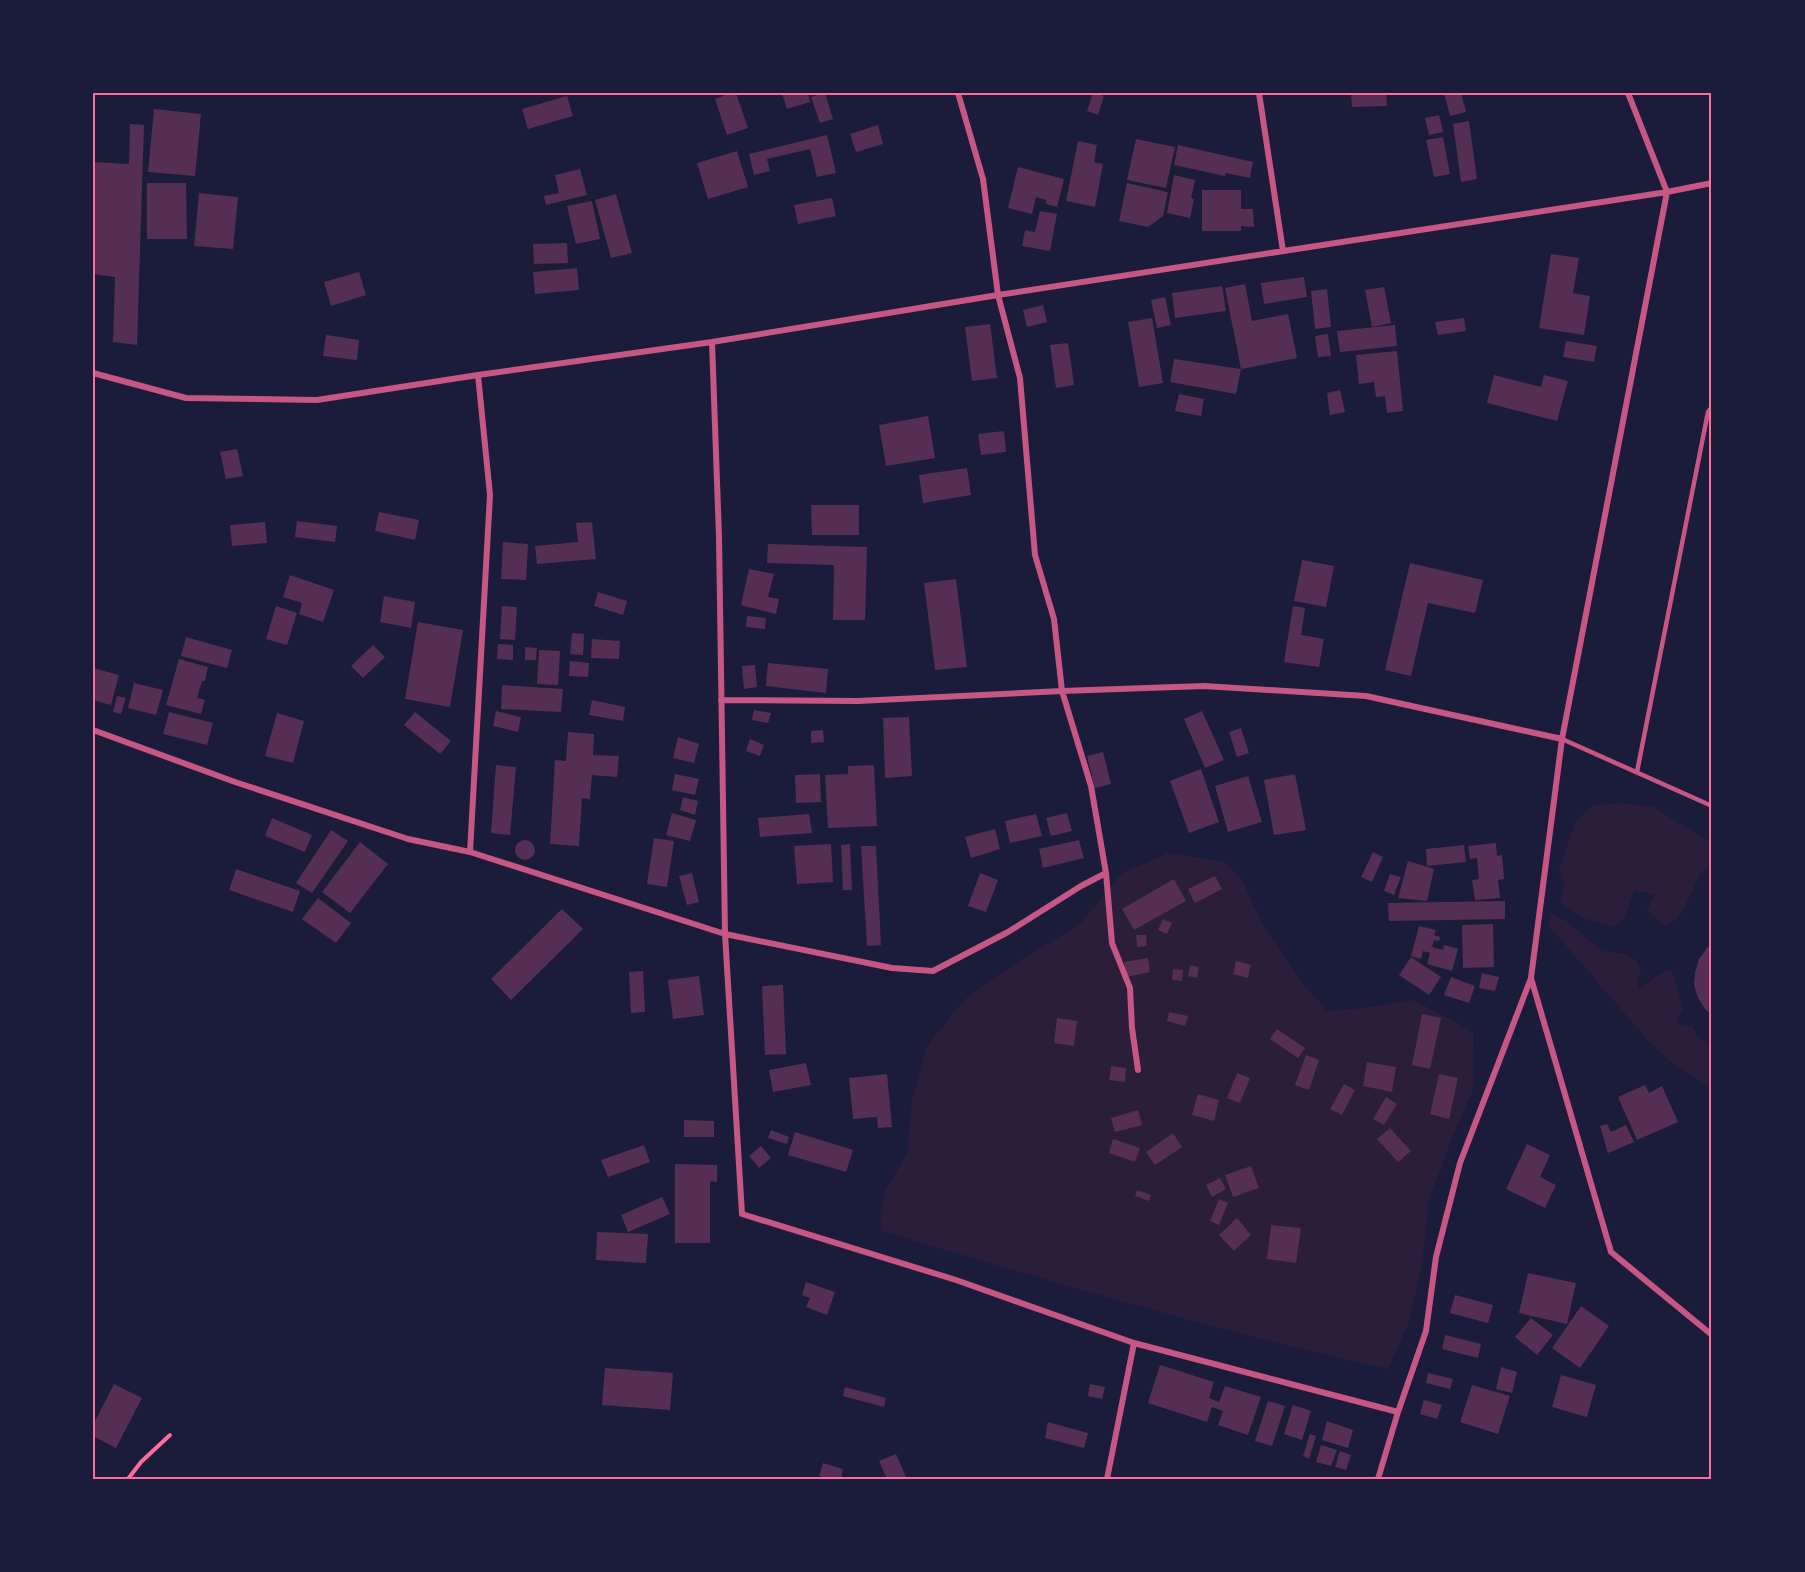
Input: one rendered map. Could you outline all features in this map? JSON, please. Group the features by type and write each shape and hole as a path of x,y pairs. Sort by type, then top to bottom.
{"street":[{"path":"958,93 983,179 998,295 1020,378 1035,555 1054,620 1062,691 1091,786 1106,873 1112,943 1130,988 1132,1028 1138,1070"},
{"path":"1258,93 1283,251"},
{"path":"1378,1479 1426,1331 1436,1257 1460,1163 1531,978 1562,739 1667,192 1628,93"},
{"path":"93,373 186,398 317,400 712,342 998,295 1667,192 1712,183"},
{"path":"712,342 719,537 725,934 742,1214 956,1280 1134,1343 1398,1412"},
{"path":"470,852 490,495 478,375"},
{"path":"721,700 858,701 1204,686 1366,696 1562,739"},
{"path":"93,730 235,782 408,839 470,852 725,934 892,968 933,970 1008,932 1106,873"},
{"path":"1531,978 1611,1252 1712,1335"},
{"path":"1107,1479 1134,1343"}],"lane":[{"path":"1637,772 1708,412 1712,407"},
{"path":"1562,739 1712,806"}],"path":[{"path":"128,1479 141,1462 170,1435"}],"shaded area":[{"path":"1621,803 1654,807 1712,842 1712,867 1700,873 1677,919 1665,925 1647,911 1655,894 1634,891 1625,917 1614,928 1581,917 1560,903 1564,883 1559,868 1576,821 1594,805"},
{"path":"1168,853 1225,862 1242,880 1265,929 1303,983 1327,1011 1414,1000 1473,1032 1474,1087 1429,1200 1422,1264 1409,1323 1388,1369 1197,1322 882,1231 880,1216 886,1189 907,1154 912,1100 927,1046 964,1000 1012,966 1080,924 1122,873"},
{"path":"1551,913 1566,921 1602,951 1621,953 1635,959 1641,970 1637,982 1639,990 1657,975 1672,970 1683,1009 1676,1019 1680,1024 1692,1026 1698,1037 1708,1042 1712,1041 1712,1092 1699,1080 1675,1066 1646,1038 1548,925"}],"building":[{"path":"736,93 748,128 727,135 715,99"},
{"path":"782,93 808,93 810,102 787,109"},
{"path":"825,93 833,119 820,123 811,97"},
{"path":"1093,93 1104,96 1098,115 1087,111"},
{"path":"1351,93 1386,93 1387,106 1352,107"},
{"path":"1444,93 1461,93 1466,112 1450,116"},
{"path":"567,96 573,116 528,129 522,109"},
{"path":"154,109 201,114 195,176 148,172"},
{"path":"1439,115 1443,132 1429,135 1425,118"},
{"path":"1469,121 1477,179 1461,182 1453,124"},
{"path":"130,124 144,125 137,345 113,342 115,277 93,274 93,162 129,164"},
{"path":"878,125 883,144 856,152 850,134"},
{"path":"827,135 836,173 817,177 810,149 767,159 770,171 754,175 749,154"},
{"path":"1443,137 1450,174 1434,177 1426,140"},
{"path":"1136,139 1175,147 1166,188 1127,180"},
{"path":"1078,141 1097,145 1094,162 1103,164 1095,207 1066,201"},
{"path":"1178,145 1253,162 1250,178 1226,173 1225,176 1174,165"},
{"path":"737,151 748,187 708,199 697,163"},
{"path":"1018,167 1064,179 1057,207 1046,204 1046,200 1036,197 1032,214 1008,208"},
{"path":"580,169 587,195 546,205 544,196 559,193 555,175"},
{"path":"1174,175 1195,180 1190,218 1167,213"},
{"path":"147,183 186,183 187,239 147,239"},
{"path":"1127,183 1168,192 1163,216 1148,227 1119,221"},
{"path":"1202,190 1241,190 1241,209 1253,209 1254,227 1241,226 1241,231 1202,231"},
{"path":"199,193 238,197 233,249 194,246"},
{"path":"616,194 632,253 611,258 595,200"},
{"path":"832,198 836,216 798,224 794,205"},
{"path":"592,201 600,239 576,244 567,206"},
{"path":"1040,211 1057,214 1050,251 1022,246 1025,230 1035,232"},
{"path":"567,243 568,263 534,264 533,244"},
{"path":"1551,254 1579,258 1573,293 1590,296 1584,335 1539,328"},
{"path":"577,268 579,290 535,294 533,272"},
{"path":"359,272 366,295 331,306 324,282"},
{"path":"1304,277 1307,297 1264,304 1261,283"},
{"path":"1245,284 1252,321 1288,314 1297,358 1241,369 1225,288"},
{"path":"1222,286 1226,311 1175,318 1172,293"},
{"path":"1384,287 1391,323 1372,327 1365,290"},
{"path":"1327,289 1331,327 1315,329 1311,291"},
{"path":"1165,297 1171,325 1157,328 1151,300"},
{"path":"1043,305 1047,322 1027,327 1023,310"},
{"path":"1152,318 1163,383 1139,387 1128,322"},
{"path":"1464,318 1466,331 1438,335 1435,322"},
{"path":"990,324 997,378 972,381 965,327"},
{"path":"1395,325 1397,346 1340,352 1337,331"},
{"path":"1328,334 1331,356 1318,357 1315,336"},
{"path":"326,335 359,340 357,360 323,356"},
{"path":"1566,341 1597,346 1594,362 1563,357"},
{"path":"1068,343 1074,385 1056,388 1050,345"},
{"path":"1397,351 1403,411 1387,413 1385,396 1376,397 1374,382 1359,384 1356,355"},
{"path":"1174,359 1241,369 1236,394 1170,382"},
{"path":"1494,375 1541,387 1544,375 1568,381 1557,421 1487,403"},
{"path":"1340,390 1345,412 1330,415 1327,393"},
{"path":"1179,394 1204,399 1201,416 1175,411"},
{"path":"928,416 935,458 886,466 879,425"},
{"path":"1004,431 1006,452 981,455 978,434"},
{"path":"237,449 243,476 226,479 220,452"},
{"path":"967,468 971,495 923,503 919,475"},
{"path":"811,505 859,505 859,535 812,535"},
{"path":"379,512 419,520 415,540 375,531"},
{"path":"297,521 337,526 335,542 295,537"},
{"path":"265,522 267,543 232,546 230,525"},
{"path":"592,522 596,559 537,564 535,546 578,542 576,523"},
{"path":"503,542 528,544 526,580 501,579"},
{"path":"768,544 867,547 865,620 833,620 834,565 767,563"},
{"path":"1302,560 1334,566 1326,607 1294,601"},
{"path":"1410,563 1483,580 1475,613 1428,603 1411,676 1385,670"},
{"path":"749,569 774,574 768,597 779,599 776,614 741,605"},
{"path":"290,575 334,590 323,622 299,614 302,603 283,597"},
{"path":"956,579 967,667 935,670 924,583"},
{"path":"598,592 627,601 623,615 594,606"},
{"path":"384,596 415,602 411,628 380,622"},
{"path":"276,606 297,613 287,645 266,639"},
{"path":"502,606 517,607 515,640 500,639"},
{"path":"1293,606 1305,608 1301,635 1324,639 1319,667 1284,662"},
{"path":"747,616 766,618 765,629 746,627"},
{"path":"418,622 463,630 450,707 405,699"},
{"path":"572,633 584,634 583,655 570,654"},
{"path":"186,637 232,650 227,668 181,656"},
{"path":"592,639 620,641 619,659 591,658"},
{"path":"498,644 513,645 513,660 497,659"},
{"path":"373,645 385,657 363,678 351,666"},
{"path":"525,647 537,648 536,660 525,660"},
{"path":"539,650 560,651 558,685 537,684"},
{"path":"179,659 208,667 205,681 202,681 197,698 205,700 201,714 166,705"},
{"path":"570,661 589,663 588,677 569,676"},
{"path":"768,663 828,669 826,693 766,686"},
{"path":"755,665 757,687 744,689 742,666"},
{"path":"93,668 119,675 111,705 93,700"},
{"path":"134,683 163,690 156,715 128,708"},
{"path":"502,685 563,689 561,712 501,709"},
{"path":"117,696 126,698 121,714 113,712"},
{"path":"592,700 625,707 623,721 589,715"},
{"path":"754,710 771,713 768,723 752,720"},
{"path":"496,711 521,717 518,732 493,726"},
{"path":"1202,711 1224,760 1205,768 1184,719"},
{"path":"169,712 213,723 207,745 163,734"},
{"path":"415,712 451,741 440,754 404,725"},
{"path":"277,713 304,721 293,763 265,756"},
{"path":"909,717 912,776 885,778 883,718"},
{"path":"1241,728 1249,753 1237,757 1229,732"},
{"path":"823,730 824,742 811,743 811,731"},
{"path":"568,732 594,734 593,755 619,756 617,777 592,775 590,799 582,798 579,846 550,844 555,760 566,761"},
{"path":"678,737 699,744 694,763 673,758"},
{"path":"750,739 764,745 760,756 746,751"},
{"path":"1103,752 1111,784 1095,788 1087,756"},
{"path":"496,765 516,767 510,835 491,833"},
{"path":"874,765 877,826 828,828 825,775 848,774 848,766"},
{"path":"1201,769 1219,822 1189,833 1170,781"},
{"path":"675,774 699,779 695,795 672,790"},
{"path":"820,774 821,802 796,803 795,775"},
{"path":"1295,774 1306,830 1274,835 1264,780"},
{"path":"1248,776 1262,822 1228,832 1215,786"},
{"path":"683,797 698,801 695,815 680,810"},
{"path":"672,813 696,820 690,841 666,835"},
{"path":"1067,813 1072,831 1051,836 1046,818"},
{"path":"809,814 812,833 760,837 758,818"},
{"path":"1036,814 1042,836 1010,843 1005,821"},
{"path":"272,818 312,835 305,852 265,836"},
{"path":"995,829 1000,849 971,858 965,837"},
{"path":"331,830 348,841 312,893 296,883"},
{"path":"654,838 674,841 667,887 647,884"},
{"path":"525,840 532,843 535,850 532,857 525,860 518,857 515,850 518,843"},
{"path":"1079,840 1084,858 1043,868 1039,849"},
{"path":"360,842 388,864 350,913 322,892"},
{"path":"1496,843 1497,856 1502,855 1504,879 1498,880 1500,898 1475,900 1472,880 1479,879 1477,858 1470,859 1468,846"},
{"path":"831,844 833,882 797,884 794,846"},
{"path":"850,844 852,890 843,890 841,845"},
{"path":"1464,845 1466,862 1427,866 1426,849"},
{"path":"861,846 876,846 881,945 867,946"},
{"path":"1373,852 1383,857 1372,882 1361,877"},
{"path":"1408,861 1434,869 1427,901 1398,898"},
{"path":"236,869 300,891 293,912 229,890"},
{"path":"692,873 699,902 687,905 679,876"},
{"path":"980,873 998,880 986,912 968,906"},
{"path":"1390,874 1401,877 1394,895 1384,891"},
{"path":"1215,876 1222,889 1195,903 1188,889"},
{"path":"1174,879 1186,901 1134,930 1122,909"},
{"path":"318,898 351,923 336,943 302,919"},
{"path":"1505,901 1505,919 1389,921 1388,903"},
{"path":"562,909 583,929 511,1000 491,979"},
{"path":"1163,919 1172,923 1167,934 1158,930"},
{"path":"1493,924 1494,967 1463,968 1462,925"},
{"path":"1419,926 1436,930 1434,935 1440,937 1439,941 1434,940 1432,947 1443,950 1444,945 1458,949 1452,971 1427,964 1430,953 1423,951 1421,959 1411,956"},
{"path":"1136,935 1146,935 1147,946 1137,947"},
{"path":"1712,943 1712,1015 1698,998 1694,985 1699,959"},
{"path":"1411,957 1441,977 1429,995 1399,975"},
{"path":"1148,958 1150,972 1127,977 1124,962"},
{"path":"1236,961 1251,965 1248,978 1233,974"},
{"path":"1190,965 1199,967 1197,978 1188,976"},
{"path":"1173,969 1183,970 1182,981 1172,980"},
{"path":"643,971 645,1012 631,1013 629,972"},
{"path":"1482,973 1499,977 1495,991 1479,988"},
{"path":"699,976 704,1015 673,1019 668,980"},
{"path":"1451,977 1475,986 1469,1003 1444,995"},
{"path":"783,985 786,1054 765,1055 762,986"},
{"path":"1169,1012 1188,1016 1185,1026 1167,1021"},
{"path":"1422,1014 1441,1018 1430,1069 1412,1065"},
{"path":"1057,1018 1077,1021 1074,1046 1054,1043"},
{"path":"1277,1029 1305,1048 1298,1058 1270,1039"},
{"path":"1306,1055 1319,1060 1309,1090 1295,1085"},
{"path":"1367,1062 1396,1067 1392,1092 1363,1086"},
{"path":"806,1063 811,1085 773,1092 769,1070"},
{"path":"1111,1066 1126,1068 1125,1082 1109,1080"},
{"path":"1237,1073 1250,1078 1240,1103 1227,1098"},
{"path":"887,1074 892,1127 878,1128 877,1117 853,1119 849,1078"},
{"path":"1439,1074 1458,1078 1449,1119 1430,1114"},
{"path":"1344,1084 1355,1090 1342,1115 1330,1109"},
{"path":"1645,1085 1649,1093 1662,1086 1678,1122 1637,1140 1618,1097"},
{"path":"1198,1094 1219,1100 1214,1121 1192,1115"},
{"path":"1386,1097 1397,1104 1384,1125 1373,1119"},
{"path":"1138,1110 1142,1125 1115,1132 1111,1118"},
{"path":"684,1120 714,1121 714,1137 684,1137"},
{"path":"1607,1124 1611,1132 1626,1125 1634,1142 1608,1153 1600,1126"},
{"path":"1390,1128 1411,1151 1398,1162 1377,1139"},
{"path":"771,1130 789,1137 787,1144 768,1138"},
{"path":"795,1132 853,1150 846,1172 788,1155"},
{"path":"1173,1133 1182,1147 1155,1165 1146,1152"},
{"path":"1113,1139 1140,1148 1135,1162 1109,1153"},
{"path":"1527,1144 1550,1155 1540,1177 1556,1185 1545,1208 1506,1189"},
{"path":"644,1145 650,1162 608,1177 601,1160"},
{"path":"761,1146 771,1158 759,1168 749,1156"},
{"path":"675,1164 717,1165 717,1182 710,1181 710,1243 675,1243"},
{"path":"1251,1166 1259,1188 1233,1197 1225,1175"},
{"path":"1220,1178 1226,1189 1212,1197 1206,1185"},
{"path":"1137,1190 1151,1195 1149,1201 1135,1196"},
{"path":"662,1197 670,1214 628,1232 621,1215"},
{"path":"1219,1199 1228,1203 1219,1225 1210,1221"},
{"path":"1237,1218 1251,1235 1234,1251 1219,1235"},
{"path":"1271,1225 1301,1228 1296,1263 1267,1259"},
{"path":"597,1232 648,1234 646,1263 596,1260"},
{"path":"1528,1273 1576,1283 1567,1324 1519,1313"},
{"path":"806,1282 835,1292 827,1315 806,1307 810,1298 802,1295"},
{"path":"1455,1295 1493,1305 1488,1323 1450,1313"},
{"path":"1581,1306 1609,1326 1580,1368 1552,1348"},
{"path":"1531,1318 1553,1335 1537,1355 1515,1337"},
{"path":"1445,1335 1481,1344 1478,1358 1442,1349"},
{"path":"1160,1365 1214,1382 1209,1398 1219,1402 1225,1386 1261,1397 1248,1435 1218,1425 1223,1411 1212,1407 1207,1422 1148,1403"},
{"path":"1501,1367 1517,1372 1512,1393 1496,1389"},
{"path":"605,1368 673,1373 670,1410 602,1405"},
{"path":"1428,1373 1453,1379 1450,1389 1426,1383"},
{"path":"1561,1375 1596,1385 1587,1417 1552,1407"},
{"path":"114,1384 142,1398 116,1448 93,1436 93,1425"},
{"path":"1090,1384 1105,1387 1102,1399 1088,1396"},
{"path":"1472,1385 1510,1396 1498,1434 1460,1422"},
{"path":"845,1387 886,1398 884,1407 843,1396"},
{"path":"1424,1400 1442,1405 1437,1419 1420,1414"},
{"path":"1268,1401 1285,1406 1272,1446 1255,1441"},
{"path":"1293,1405 1311,1411 1302,1440 1284,1434"},
{"path":"1327,1421 1353,1430 1348,1448 1322,1440"},
{"path":"1048,1422 1088,1433 1084,1448 1045,1438"},
{"path":"1310,1434 1316,1436 1309,1459 1303,1456"},
{"path":"1321,1445 1337,1450 1331,1466 1316,1462"},
{"path":"1340,1451 1351,1455 1346,1470 1335,1467"},
{"path":"896,1454 907,1479 887,1479 879,1461"},
{"path":"823,1463 843,1469 841,1479 819,1476"}]}
